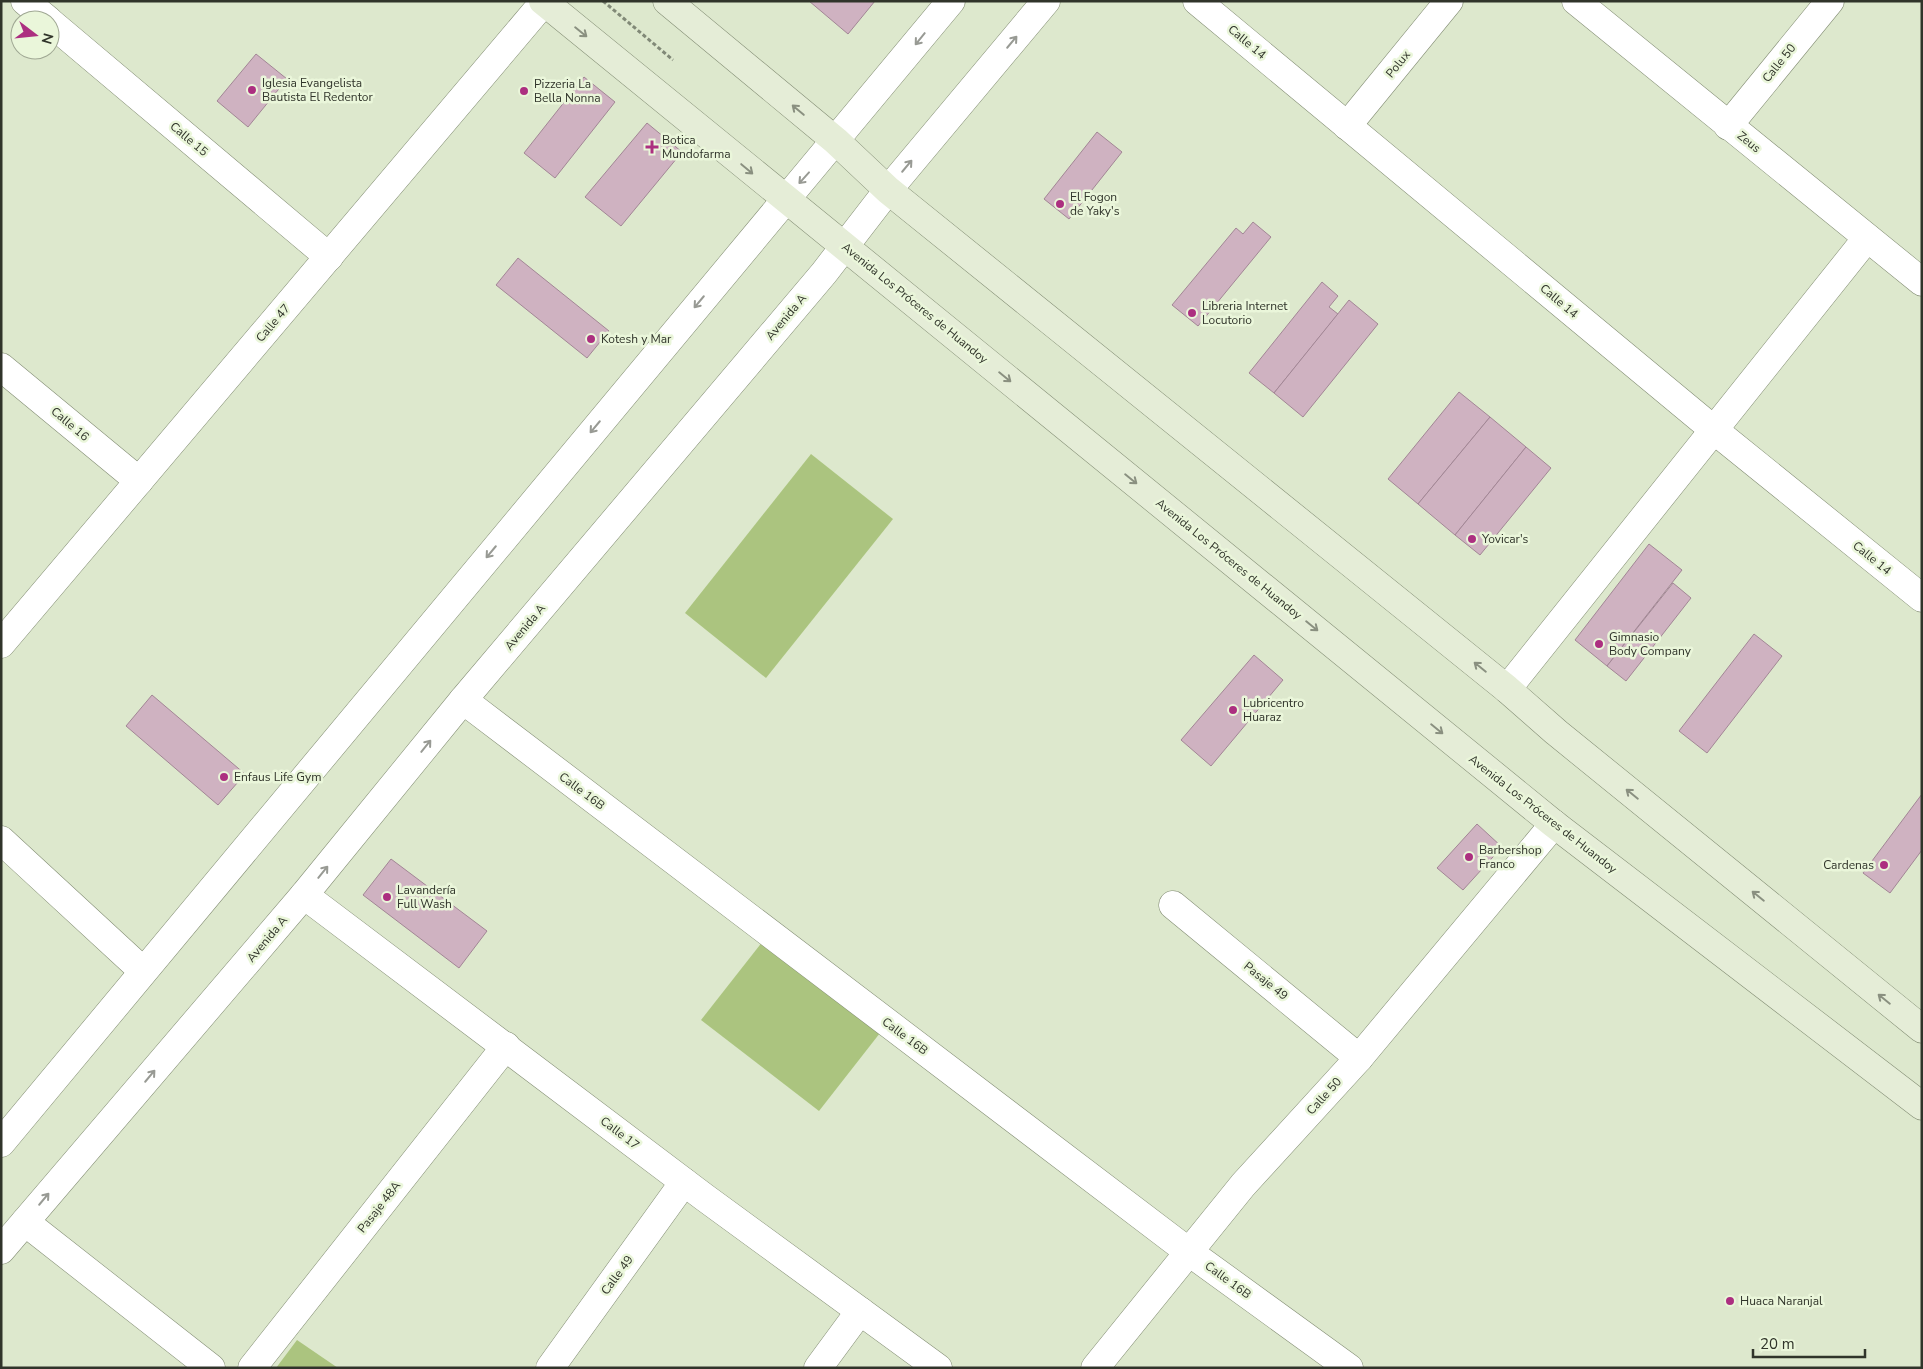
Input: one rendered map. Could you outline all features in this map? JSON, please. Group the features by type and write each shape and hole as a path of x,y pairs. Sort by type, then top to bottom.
{"main road":[{"path":"667,1 836,141 888,190 1507,689 1556,732 1922,1029"},
{"name":"Avenida Los Próceres de Huandoy","path":"544,2 1554,824 1922,1106"}],"street":[{"name":"Calle 15","path":"26,1 36,10"},
{"path":"1,1143 951,1"},
{"name":"Avenida A","path":"1,1250 304,895 463,700 846,246 888,190 1046,1"},
{"name":"Calle 14","path":"1197,1 1714,430 1922,598"},
{"name":"Polux","path":"1347,126 1449,1"},
{"name":"Zeus","path":"1576,1 1922,282"},
{"name":"Calle 50","path":"1728,126 1830,1"},
{"name":"Calle 47","path":"1,644 544,2"},
{"name":"Calle 15","path":"60,30 329,257"},
{"path":"1507,689 1867,238"},
{"name":"Calle 16","path":"1,367 139,481"},
{"name":"Calle 16B","path":"463,700 1189,1252 1349,1368"},
{"name":"Calle 50","path":"1095,1368 1243,1185 1359,1058 1554,824"},
{"path":"1,840 143,971"},
{"name":"Calle 17","path":"304,895 684,1182 938,1368"},
{"name":"Pasaje 49","path":"1172,905 1359,1058"},
{"name":"Pasaje 48A","path":"252,1368 506,1046"},
{"name":"Calle 49","path":"550,1368 684,1182"},
{"path":"25,1222 211,1368"},
{"path":"818,1368 860,1311"}],"green space":[{"path":"811,454 893,519 766,678 685,613"},
{"path":"763,941 880,1033 819,1111 701,1020"},
{"path":"297,1340 338,1368 276,1368"}],"building":[{"path":"809,1 875,1 848,34"},
{"name":"Iglesia Evangelista Bautista El Redentor","path":"256,54 287,79 248,127 217,101"},
{"path":"584,77 615,102 555,178 524,153"},
{"path":"647,123 682,152 621,226 585,197"},
{"path":"1097,132 1122,152 1069,219 1044,199"},
{"path":"1253,222 1271,237 1198,326 1172,305 1236,228 1243,234"},
{"path":"518,258 609,331 587,358 496,285"},
{"path":"1322,282 1338,296 1329,307 1338,314 1274,393 1249,373"},
{"path":"1349,300 1378,324 1303,417 1274,393"},
{"path":"1459,392 1490,417 1418,504 1388,479"},
{"path":"1490,417 1526,447 1455,535 1418,504"},
{"path":"1526,447 1551,468 1480,555 1455,535"},
{"path":"1649,544 1682,570 1607,666 1575,640"},
{"path":"1673,583 1691,598 1626,681 1607,666"},
{"path":"1754,634 1782,656 1707,753 1679,731"},
{"name":"Lubricentro Huaraz","path":"1254,655 1283,680 1211,766 1181,740"},
{"path":"152,695 245,774 218,805 126,726"},
{"path":"1922,794 1922,850 1890,893 1863,873"},
{"name":"Barbershop Franco","path":"1477,824 1502,847 1463,890 1437,868"},
{"path":"391,859 487,931 459,968 363,895"}],"place":[{"name":"Iglesia Evangelista Bautista El Redentor","path":"252,90"},
{"name":"Pizzeria La Bella Nonna","path":"524,91"},
{"name":"Botica Mundofarma","path":"652,147"},
{"name":"El Fogon de Yaky's","path":"1060,204"},
{"name":"Libreria Internet Locutorio","path":"1192,313"},
{"name":"Kotesh y Mar","path":"591,339"},
{"name":"Yovicar's","path":"1472,539"},
{"name":"Gimnasio Body Company","path":"1599,644"},
{"name":"Lubricentro Huaraz","path":"1233,710"},
{"name":"Enfaus Life Gym","path":"224,777"},
{"name":"Barbershop Franco","path":"1469,857"},
{"name":"Cardenas","path":"1884,865"},
{"name":"Lavandería Full Wash","path":"387,897"},
{"name":"Huaca Naranjal","path":"1730,1301"}]}
